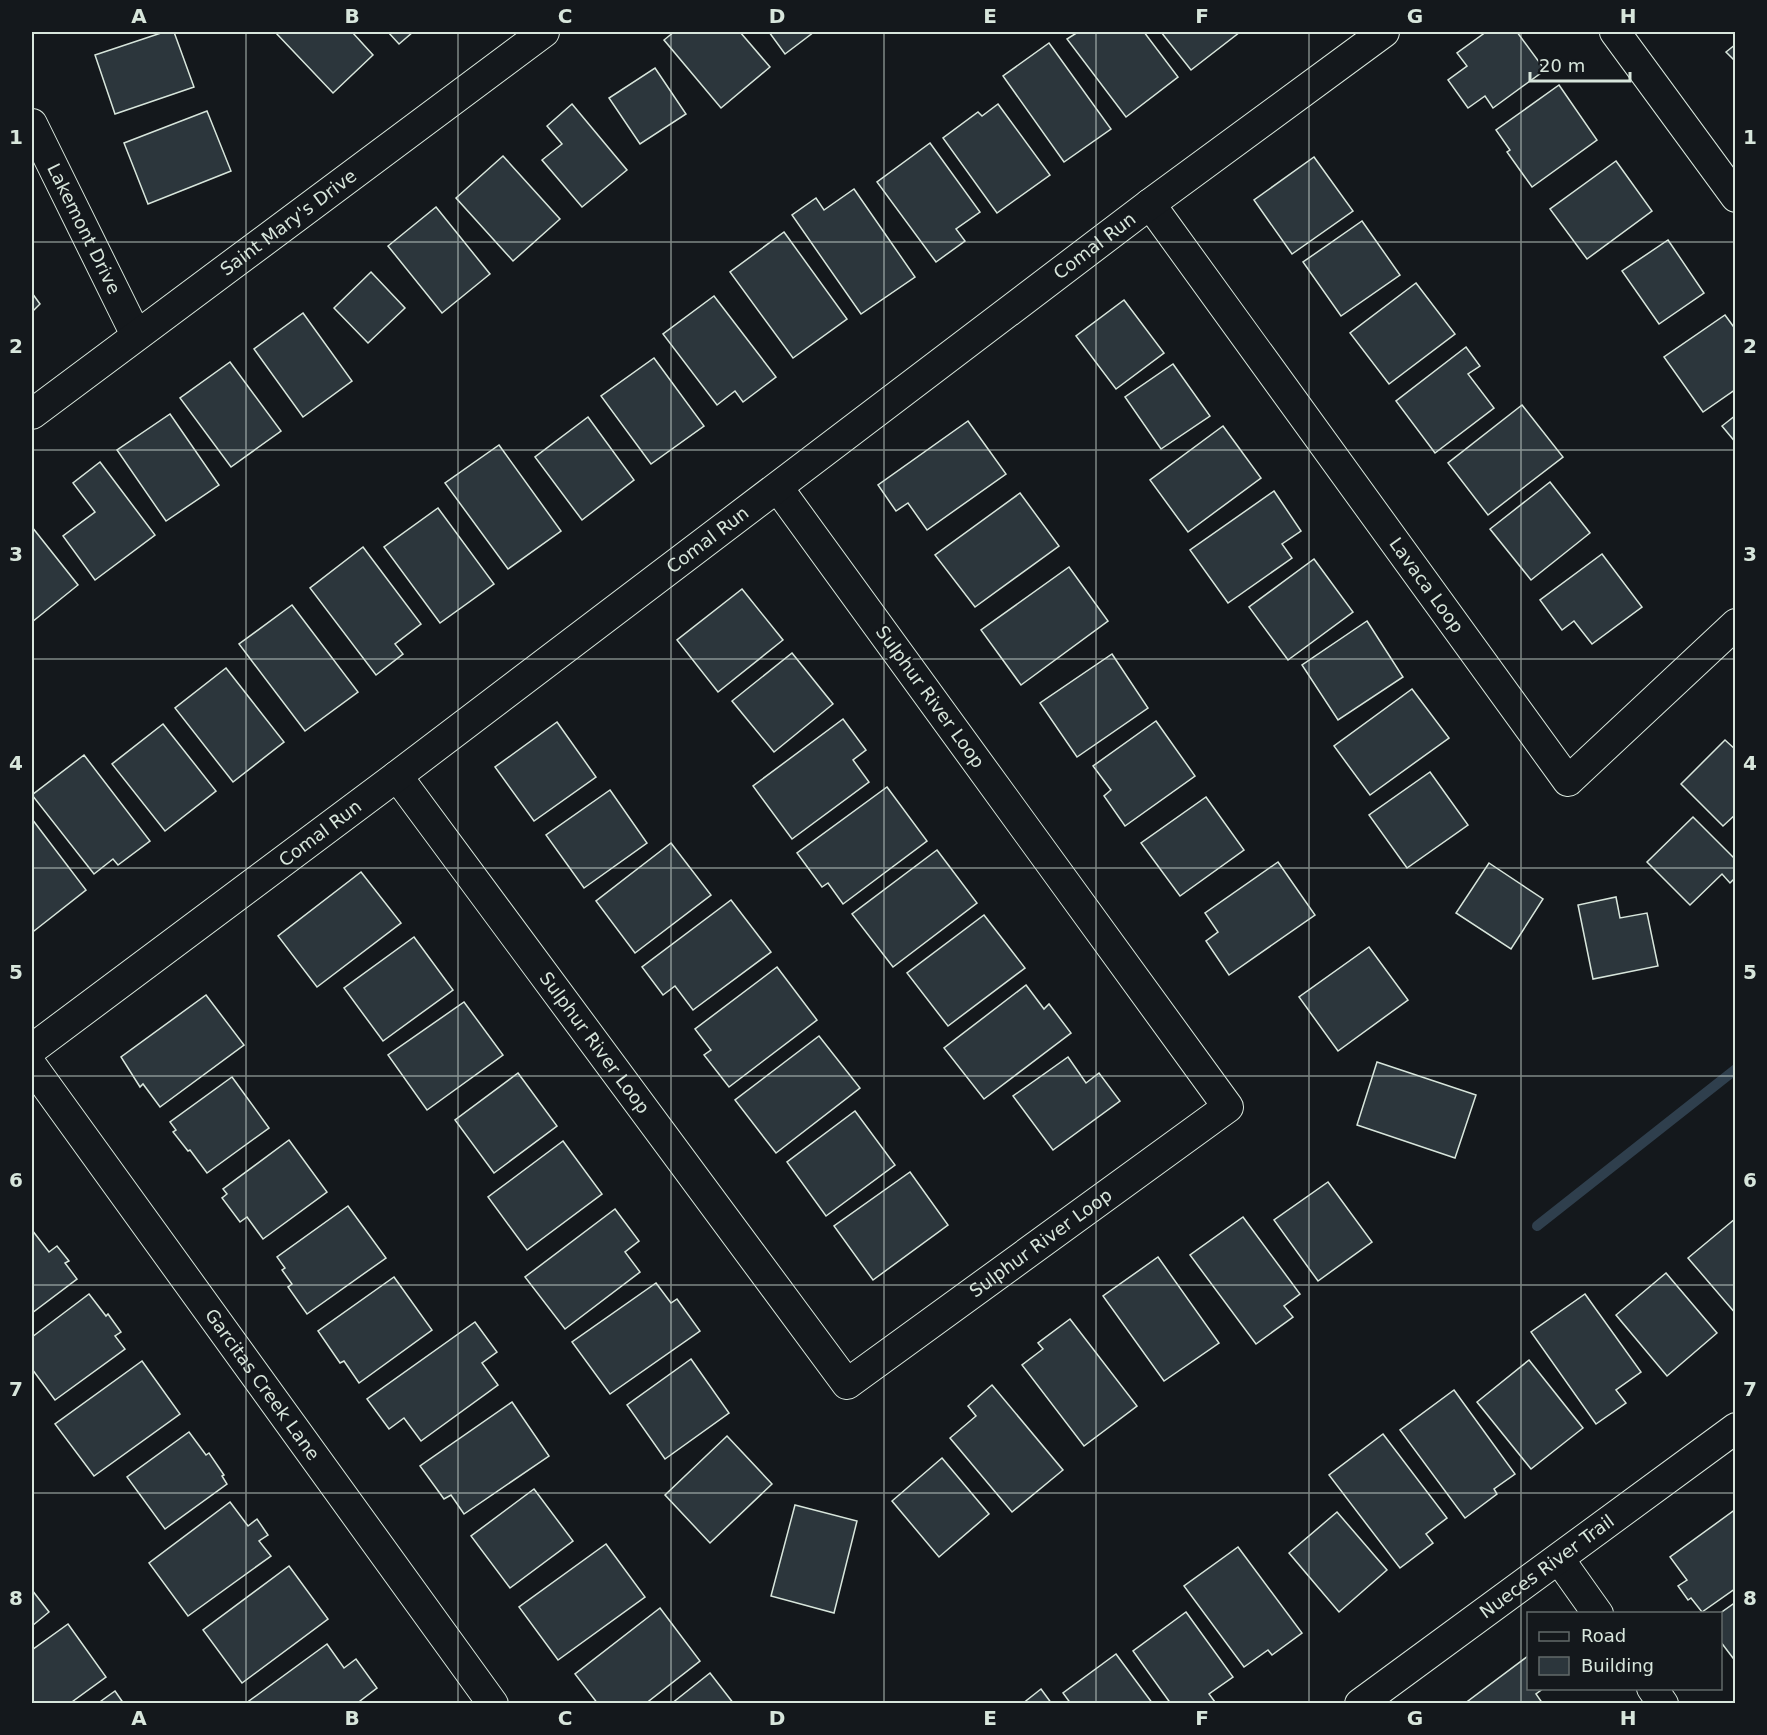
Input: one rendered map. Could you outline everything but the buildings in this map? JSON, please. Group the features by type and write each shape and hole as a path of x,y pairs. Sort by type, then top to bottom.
{"street":[{"name":"Saint Mary's Drive","path":"32,414 544,32"},
{"name":"Comal Run","path":"32,1049 397,776 1150,204 1384,32"},
{"path":"1615,32 1736,197"},
{"name":"Lakemont Drive","path":"32,124 136,335"},
{"name":"Lavaca Loop","path":"1150,204 1568,781 1736,624"},
{"name":"Sulphur River Loop","path":"397,776 847,1384 1228,1107 778,488"},
{"name":"Garcitas Creek Lane","path":"32,1066 493,1704"},
{"name":"Nueces River Trail","path":"1360,1704 1736,1428"},
{"path":"1559,1559 1597,1612"},
{"path":"1653,1690 1663,1704"}],"waterway":[{"path":"1537,1226 1736,1069"}]}
